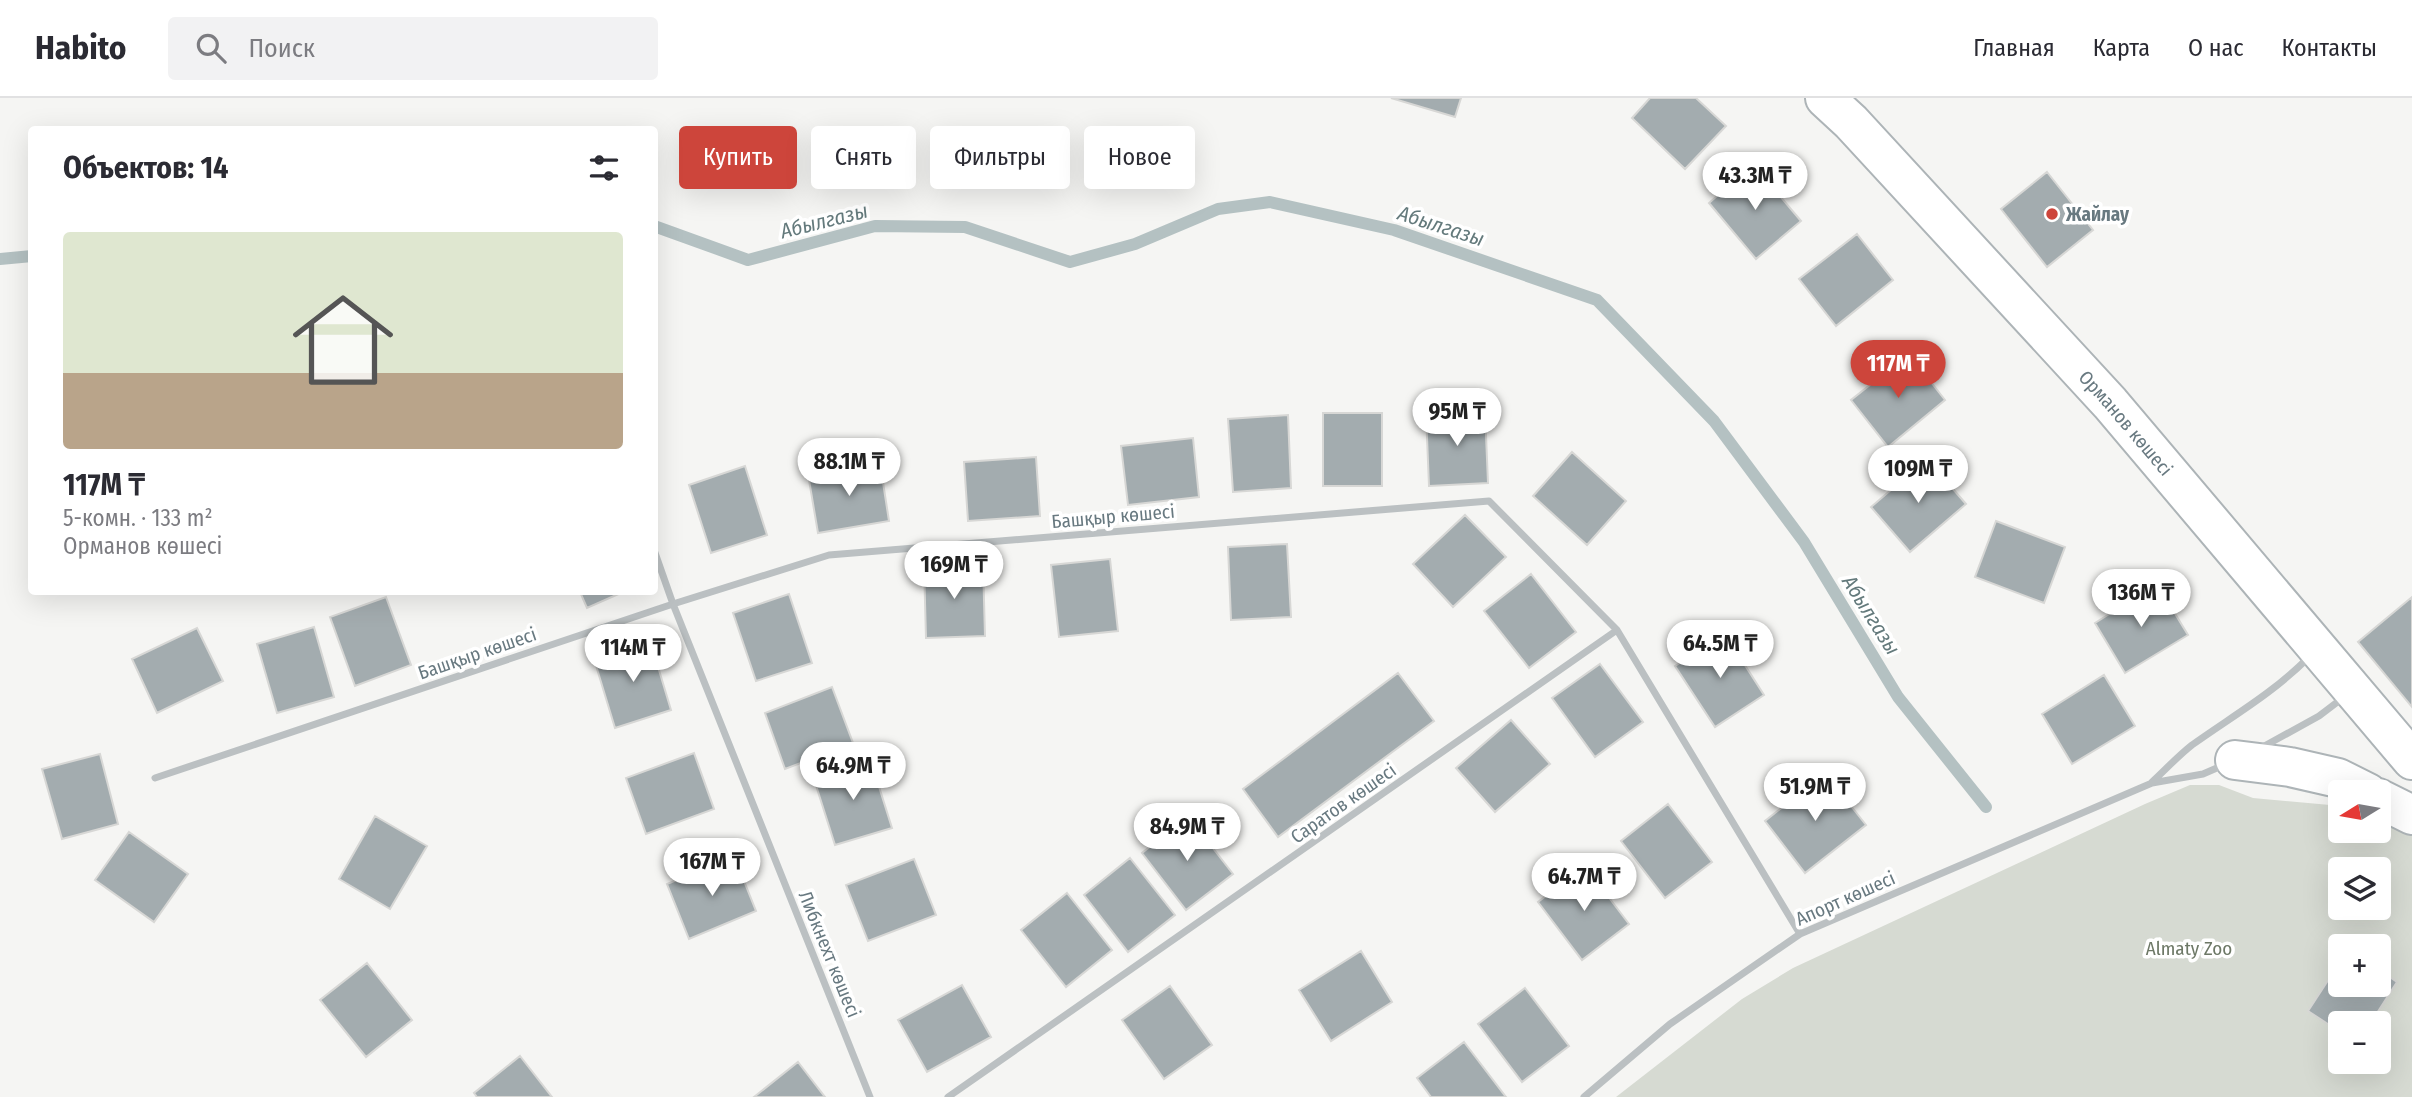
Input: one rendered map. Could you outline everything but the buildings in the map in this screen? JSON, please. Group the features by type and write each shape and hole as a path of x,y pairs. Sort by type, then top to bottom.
{"street":[{"name":"Орманов көшесі","path":"1825,98 1852,122 2110,403 2412,760"},
{"name":"Башқыр көшесі","path":"155,778 673,604 829,555 1489,501 1617,630 1800,934"},
{"name":"Либкнехт көшесі","path":"658,561 870,1097"},
{"name":"Саратов көшесі","path":"948,1097 1617,630"},
{"name":"Апорт көшесі","path":"2151,782 2190,747 2249,708 2289,676 2317,649"},
{"name":"Апорт көшесі","path":"1584,1097 1670,1024 1800,934 2151,782 2203,774 2235,760 2319,716 2353,690"},
{"path":"2235,760 2290,767 2342,780"},
{"path":"2391,804 2412,815"}],"green space":[{"name":"Almaty Zoo","path":"2190,785 2219,785 2253,798 2328,805 2328,844 2390,844 2391,826 2412,833 2412,1097 1616,1097 1742,999 1793,968"}],"waterway":[{"name":"Абылгазы","path":"658,227 748,260 875,226 965,227 1070,262 1135,244 1218,209 1270,202 1394,230 1597,300 1714,421 1804,542 1898,697 1986,807"},
{"name":"Абылгазы","path":"0,259 28,256"}],"place":[{"name":"Жайлау","path":"2052,214"}]}
